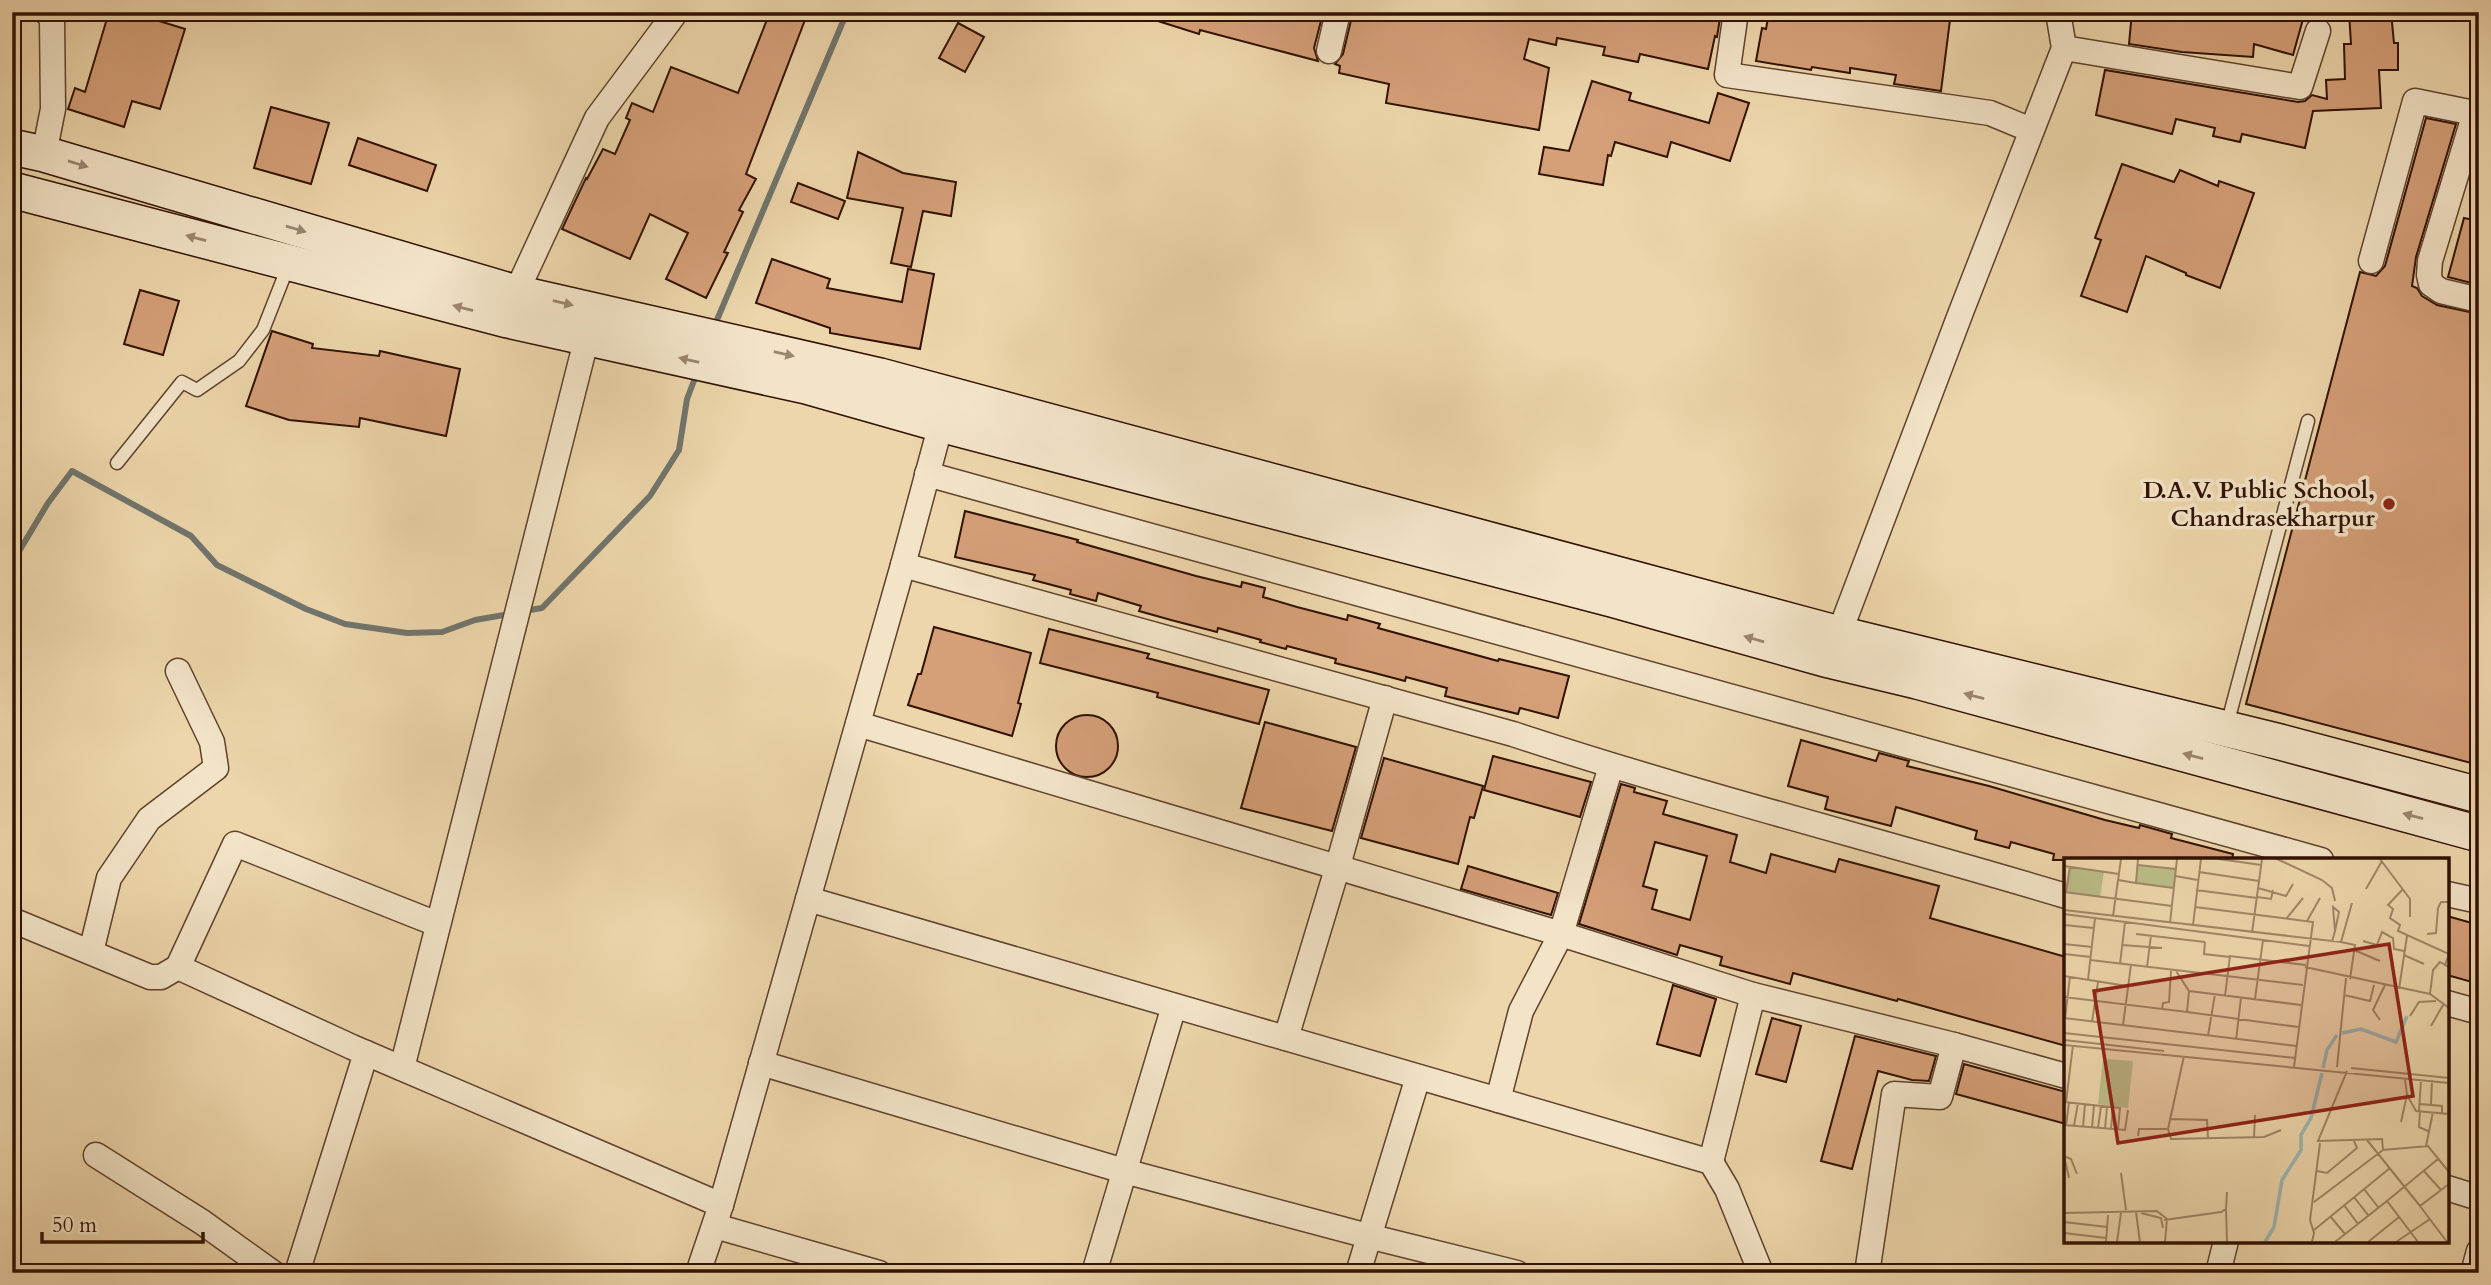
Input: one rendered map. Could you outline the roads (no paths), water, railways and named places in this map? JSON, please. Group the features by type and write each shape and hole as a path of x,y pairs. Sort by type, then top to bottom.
{"street":[{"path":"516,293 597,118 676,12"},
{"path":"1329,51 1338,12"},
{"path":"1736,12 1727,75 1990,113 2031,130"},
{"path":"1839,634 2064,48 2058,12"},
{"path":"50,14 53,109 28,150 516,293 880,376 944,409 1586,593 2479,834"},
{"path":"2064,48 2300,87 2318,31"},
{"path":"2371,261 2415,102 2477,113 2430,261 2429,275 2431,284 2441,291 2479,300"},
{"path":"12,190 508,320 806,386 944,409 1839,634 2228,723 2479,795"},
{"path":"402,1068 587,337"},
{"path":"698,1273 718,1216 903,565 944,409"},
{"path":"927,474 2314,858"},
{"path":"903,565 1513,734 1611,766 2064,895"},
{"path":"91,952 109,878 149,819 216,768 212,742 178,671"},
{"path":"1286,1038 1385,698"},
{"path":"858,724 1561,934 1753,995 2064,1075"},
{"path":"1498,1100 1521,1011 1561,934 1611,766"},
{"path":"12,920 150,978 161,977 178,967 235,844 437,924"},
{"path":"2449,894 2479,901"},
{"path":"808,899 1711,1162 1727,1189 1761,1273"},
{"path":"178,967 718,1216 879,1273"},
{"path":"1711,1162 1753,995"},
{"path":"2449,1004 2479,1012"},
{"path":"1094,1273 1174,1006"},
{"path":"1867,1273 1894,1094 1940,1097 1954,1045"},
{"path":"297,1273 366,1053"},
{"path":"761,1063 1124,1171 1517,1273"},
{"path":"1358,1273 1418,1077"},
{"path":"96,1156 202,1222 273,1273"},
{"path":"2449,1189 2479,1198"},
{"path":"2218,1273 2226,1243"},
{"path":"2473,1273 2479,1251"}],"lane":[{"path":"117,463 182,382 197,390 239,361 264,330 290,263"},
{"path":"2308,421 2228,723 2374,753"}],"waterway":[{"path":"714,327 847,12"},
{"path":"524,611 542,608 650,496 679,450 687,399 697,373"},
{"path":"12,563 48,503 72,471 191,536 217,565 306,609 345,624 407,633 442,632 475,620 510,614"}],"place":[{"name":"D.A.V. Public School, Chandrasekharpur","path":"2389,504"}]}
